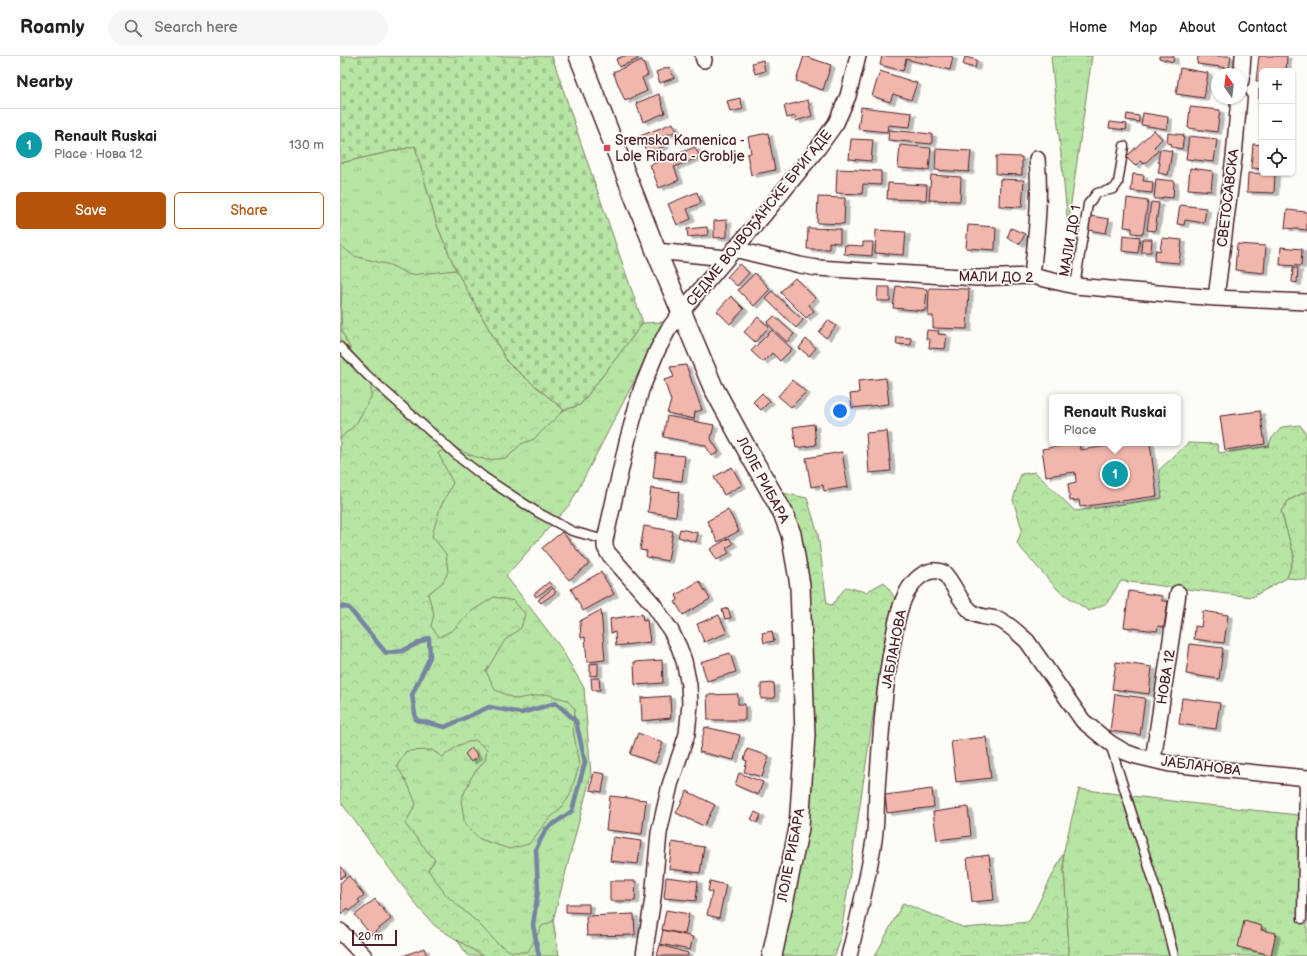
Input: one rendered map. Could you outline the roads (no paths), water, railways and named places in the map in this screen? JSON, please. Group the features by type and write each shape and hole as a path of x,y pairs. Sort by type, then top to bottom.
{"street":[{"name":"ЛОЛЕ РИБАРА","path":"579,56 656,251 713,387 783,513 791,534 800,585 804,735 801,804 799,828 772,956"},
{"name":"СЕДМЕ ВОЈВОЂАНСКЕ БРИГАДЕ","path":"605,540 627,442 641,390 657,351 668,330 682,311 777,199 836,123 848,96 858,56"},
{"path":"1243,68 1244,56"},
{"name":"СВЕТОСАВСКА","path":"1216,298 1234,158 1238,104"},
{"path":"1032,276 1039,199 1038,159"},
{"name":"МАЛИ ДО 2","path":"656,251 730,254 816,268 977,278 1032,276 1075,286 1216,298 1307,302"},
{"path":"605,540 605,547 608,553 653,604 671,631 684,661 689,685 690,704 687,734 670,786 659,833 653,898 644,956"},
{"name":"ЈАБЛАНОВА","path":"849,956 862,905 874,839 882,716 896,626 905,594 918,577 930,571 939,571 944,573 973,613 999,620 1027,641 1083,721 1110,743 1125,752 1170,764 1306,778"},
{"name":"НОВА 12","path":"1153,760 1178,593"},
{"path":"340,931 364,956"}],"lane":[{"name":"МАЛИ ДО 1","path":"1075,286 1088,204 1097,193 1114,189 1118,183 1124,146"},
{"path":"340,347 373,380 484,477 537,512 572,531 605,540"},
{"path":"1110,743 1161,905 1174,956"},
{"path":"1302,919 1306,778"}],"waterway":[{"path":"340,606 349,608 386,653 402,651 429,638 430,657 412,695 416,720 445,727 489,707 521,713 556,703 576,721 585,762 572,811 546,829 536,849 538,891 533,925 539,956"}],"place":[{"name":"Sremska Kamenica - Lole Ribara - Groblje","path":"607,148"},
{"name":"Renault Ruskai","path":"1115,474"}]}
